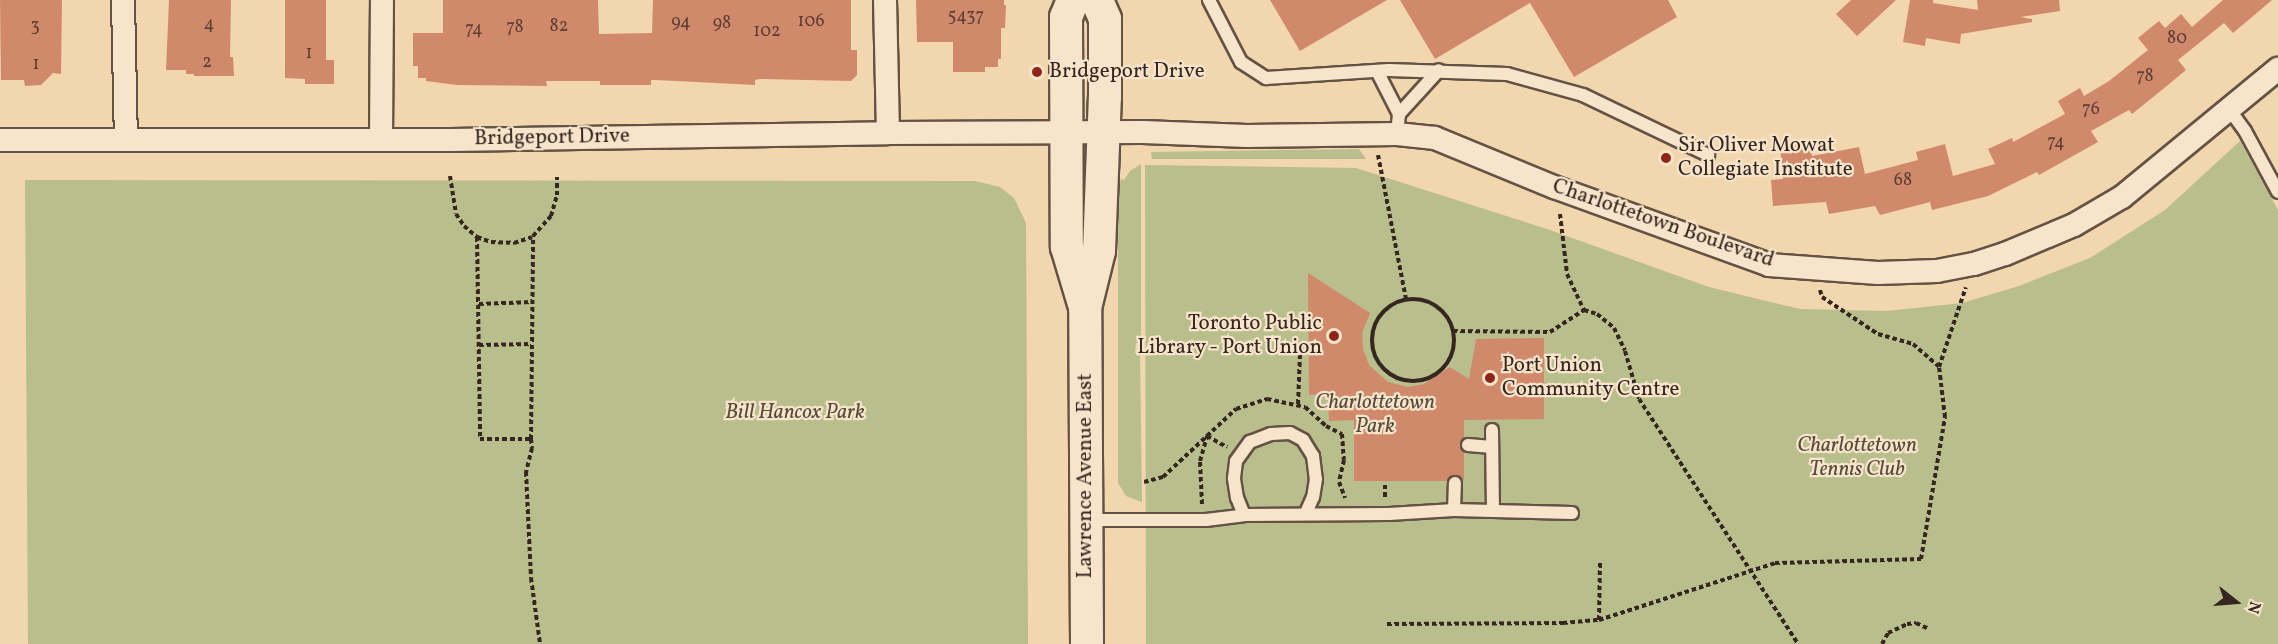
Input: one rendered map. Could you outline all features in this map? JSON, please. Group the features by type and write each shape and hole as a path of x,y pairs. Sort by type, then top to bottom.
{"main road":[{"name":"Lawrence Avenue East","path":"1073,0 1066,17 1067,247 1085,308"},
{"name":"Lawrence Avenue East","path":"1087,644 1085,308 1099,251 1104,133 1105,19 1097,0"}],"street":[{"path":"123,0 126,140"},
{"path":"381,140 382,0"},
{"path":"885,0 888,133"},
{"name":"Charlottetown Boulevard","path":"1104,133 1247,135 1391,127 1435,138 1554,187 1769,265 1878,273 1937,271 1974,264 2005,254 2074,225 2122,197 2278,69"},
{"name":"Bridgeport Drive","path":"0,140 381,140 888,133 1067,135 1104,133"}],"lane":[{"path":"1209,0 1241,62 1266,78 1377,71 1439,70 1507,74 1583,95 1708,155"},
{"path":"1391,127 1439,70"},
{"path":"1377,71 1391,127"},
{"path":"2229,109 2245,131 2278,192"},
{"path":"1492,430 1492,511"},
{"path":"1245,515 1237,498 1234,478 1236,461 1250,442 1270,434 1290,433 1303,441 1313,456 1316,479 1306,513"},
{"path":"1468,445 1492,447"},
{"path":"1454,510 1455,483"},
{"path":"1086,520 1206,520 1245,515 1389,514 1454,510 1572,513"}],"path":[{"path":"1391,127 1378,162 1406,299"},
{"path":"450,176 456,214 464,226 477,237 487,241 514,243 532,236 551,216 557,195 557,177"},
{"path":"1554,187 1567,274 1584,310 1597,314 1614,328 1625,351 1640,399 1798,644"},
{"path":"532,236 532,448 526,472 531,578 540,644"},
{"path":"477,237 480,439 531,439"},
{"path":"1387,624 1563,623 1599,620 1749,569 1775,563 1921,560 1945,417 1939,367 1974,264"},
{"path":"1822,297 1878,334 1913,344 1939,367"},
{"path":"1406,299 1419,299 1432,303 1443,311 1453,331 1454,348 1449,361 1429,378 1415,381 1390,374 1380,364 1374,352 1372,338 1375,325 1388,309 1406,299"},
{"path":"478,304 532,302"},
{"path":"1453,331 1550,332 1584,310"},
{"path":"479,345 531,344"},
{"path":"1298,404 1299,355"},
{"path":"1317,432 1326,426"},
{"path":"1202,506 1200,461 1207,436"},
{"path":"1599,620 1600,561"},
{"path":"1882,644 1888,633 1906,624 1916,623 1929,629"}],"green space":[{"name":"Charlottetown Park","path":"2240,141 2278,210 2278,644 1146,644 1145,165 1356,168 1547,229 1709,287 1800,309 1887,311 1962,303 2019,286 2090,258 2165,210"},
{"path":"1359,149 1366,159 1152,159 1151,152"},
{"path":"1141,164 1141,342 1136,343 1135,353 1140,353 1142,502 1126,496 1118,483 1118,188 1121,179 1124,180 1130,171"},
{"name":"Bill Hancox Park","path":"25,180 975,181 1000,187 1014,198 1026,223 1028,644 28,644"}],"building":[{"path":"0,0 62,0 61,74 53,73 41,85 25,86 24,80 1,80"},
{"path":"169,0 231,0 230,57 233,57 234,76 194,76 194,74 186,74 186,70 166,70"},
{"path":"285,0 326,0 326,60 334,60 334,84 305,84 305,79 285,78"},
{"path":"443,0 598,0 599,34 652,33 653,0 851,0 851,50 857,50 857,75 851,81 760,79 755,80 755,85 656,80 651,80 651,85 600,85 600,81 546,81 547,86 457,85 426,81 426,78 418,78 418,66 413,66 413,33 443,33"},
{"path":"916,0 1004,0 1004,5 1006,5 1005,28 1001,28 1001,59 998,59 998,67 985,67 985,72 953,72 953,42 917,42"},
{"path":"1270,0 1387,0 1300,51"},
{"path":"1400,0 1668,0 1677,17 1574,77 1530,3 1435,59"},
{"path":"1851,0 1896,0 1857,36 1836,14"},
{"path":"1910,0 1933,0 1933,3 1978,10 1977,0 2059,0 2060,11 2020,17 2032,19 2032,22 1961,34 1960,44 1926,38 1925,46 1903,42"},
{"path":"2223,0 2272,0 2233,33 2224,23 2178,60 2186,70 2168,85 2132,114 2129,110 2091,131 2098,142 2039,175 2037,172 1988,196 1932,210 1930,202 1880,215 1875,206 1829,214 1826,202 1773,206 1771,180 1783,179 1780,146 1811,144 1812,156 1859,147 1865,174 1918,160 1916,152 1945,144 1953,176 1995,164 1988,149 2012,138 2013,142 2065,114 2058,101 2080,88 2084,96 2109,81 2148,50 2138,38 2159,21 2165,28 2181,14 2192,27"},
{"name":"Port Union Community Centre","path":"1308,273 1370,313 1362,333 1363,349 1369,365 1388,382 1408,387 1424,384 1450,367 1469,379 1476,339 1544,338 1544,419 1464,420 1464,438 1460,445 1464,452 1464,480 1455,475 1447,481 1354,481 1354,420 1329,421 1328,394 1309,395"}],"place":[{"name":"Bridgeport Drive","path":"1037,72"},
{"name":"Sir Oliver Mowat Collegiate Institute","path":"1666,158"},
{"name":"Toronto Public Library - Port Union","path":"1334,336"},
{"name":"Port Union Community Centre","path":"1490,378"}],"park label":[{"name":"Charlottetown Tennis Club","path":"1857,458"}]}
